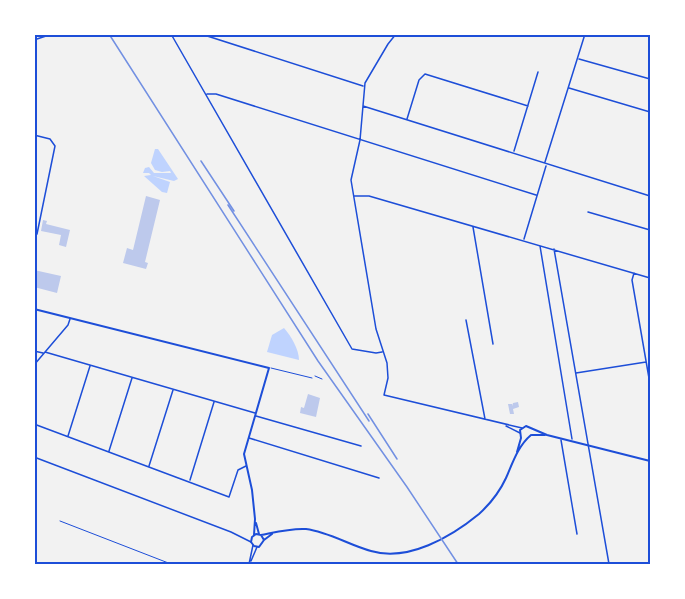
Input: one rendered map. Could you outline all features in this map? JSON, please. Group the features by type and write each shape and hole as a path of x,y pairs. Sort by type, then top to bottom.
{"street":[{"path":"34,40 52,34"},
{"path":"171,34 352,349 383,352"},
{"path":"201,34 364,86"},
{"path":"396,34 376,63 364,86 360,140 351,180 376,328 388,371 384,395 502,424 522,428 526,426 561,439 651,461"},
{"path":"524,240 585,34"},
{"path":"578,58 651,80"},
{"path":"514,152 538,72"},
{"path":"407,120 418,80 425,74 528,106"},
{"path":"569,88 651,112"},
{"path":"206,94 216,94 536,195"},
{"path":"363,106 651,196"},
{"path":"34,135 50,139 55,146 37,234"},
{"path":"353,196 369,196 651,278"},
{"path":"588,212 651,230"},
{"path":"473,226 493,344"},
{"path":"540,245 572,441"},
{"path":"554,249 609,564"},
{"path":"634,273 632,280 651,384"},
{"path":"34,309 270,368 244,454 252,490 255,519 249,564 257,547 275,532"},
{"path":"34,365 68,325 70,318"},
{"path":"466,320 486,420"},
{"path":"34,351 215,401 361,446"},
{"path":"576,373 646,362"},
{"path":"68,437 91,365"},
{"path":"109,452 132,377"},
{"path":"149,467 173,389"},
{"path":"189,482 215,401"},
{"path":"34,424 229,497 238,470 246,466"},
{"path":"502,424 526,438"},
{"path":"515,458 522,428"},
{"path":"531,429 531,435"},
{"path":"254,535 294,529 311,530 383,554 409,553 428,545 478,514 501,487 526,438 531,435 547,435"},
{"path":"248,438 379,478"},
{"path":"561,439 577,534"},
{"path":"34,456 231,532 257,547"},
{"path":"255,519 264,540"}],"lane":[{"path":"270,368 312,378"},
{"path":"60,521 171,564"}],"path":[{"path":"318,376 322,379"}],"water":[{"path":"155,149 158,149 178,179 174,181 153,176 170,182 167,193 162,192 144,176 151,175 149,173 143,173 145,168 149,167 154,173 171,173 155,170 151,163"},
{"path":"284,328 298,351 299,360 267,352 272,335"}],"building":[{"path":"146,196 160,200 145,262 148,263 146,269 123,263 127,248 133,250"},
{"path":"43,220 47,221 46,224 70,230 66,247 59,245 61,235 41,231"},
{"path":"34,270 61,276 57,293 34,287"},
{"path":"308,394 320,398 316,417 300,413"},
{"path":"518,402 519,407 513,409 514,414 510,414 508,404 512,406 513,403"}],"railway":[{"path":"109,34 318,361 458,564"},
{"path":"201,161 234,211"},
{"path":"228,205 369,421"},
{"path":"368,414 397,459"}]}
